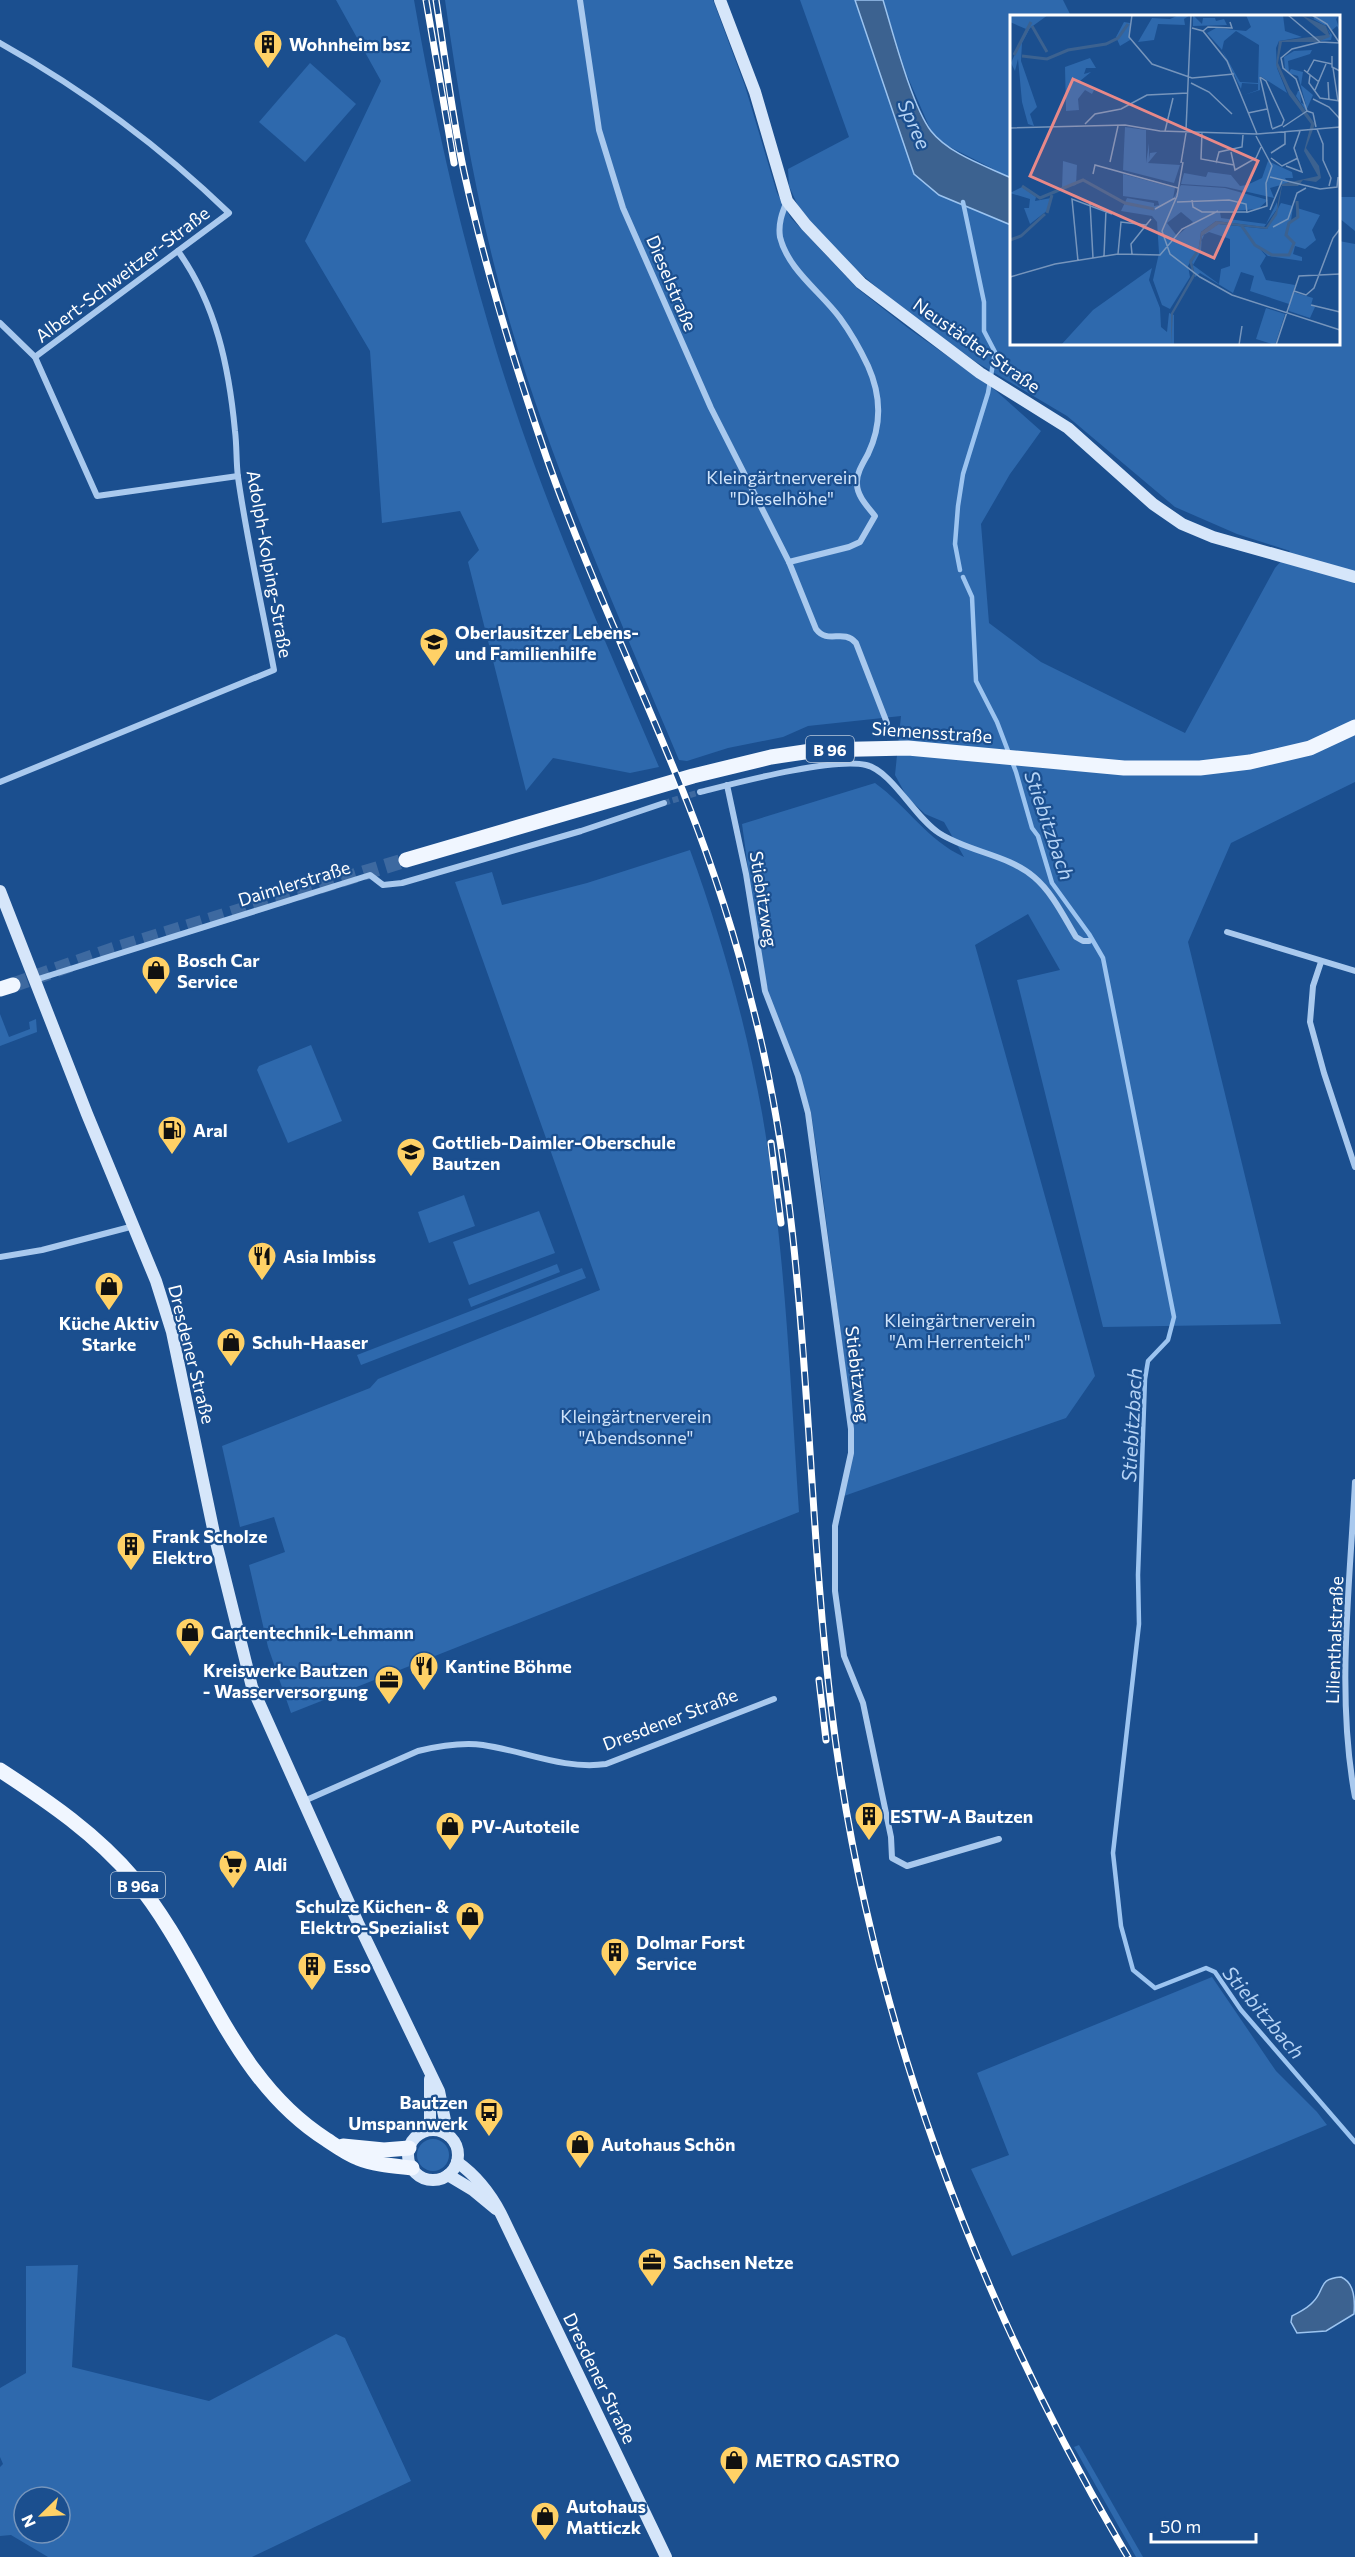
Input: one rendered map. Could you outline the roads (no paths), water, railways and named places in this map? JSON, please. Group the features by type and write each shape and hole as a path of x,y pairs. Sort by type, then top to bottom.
{"main road":[{"name":"Neustädter Straße","path":"720,0 755,92 787,201 806,225 861,283 983,375 1068,429 1153,504 1182,524 1213,537 1355,577"},
{"name":"Siemensstraße","path":"406,860 693,776 771,757 818,750 869,747 970,753 1124,768 1200,768 1250,762 1310,748 1355,727"},
{"name":"Dresdener Straße","path":"0,891 87,1114 156,1281 171,1332 244,1663 266,1721 442,2102 448,2135 457,2146 457,2162 472,2173 490,2193 666,2557"},
{"name":"B 96a","path":"0,1770 83,1827 134,1880 159,1913 231,2040 267,2088 302,2124 357,2158 412,2168"},
{"name":"Dresdener Straße","path":"430,2075 432,2106 430,2130"},
{"path":"448,2135 430,2130 418,2135 409,2148 408,2158 412,2168 427,2179 438,2180 448,2175 457,2162"},
{"name":"B 96a","path":"333,2144 384,2150 409,2148"},
{"name":"Dresdener Straße","path":"448,2175 472,2190 501,2214"}],"street":[{"name":"Dieselstraße","path":"580,0 599,130 623,208 711,408 789,562 821,636 828,638 843,634 851,637 856,643 887,723"},
{"name":"Albert-Schweitzer-Straße","path":"0,43 88,95 186,171 229,213 35,357"},
{"path":"787,201 779,228 785,249 806,280 839,317 858,347 875,383 879,407 877,430 860,468 857,485 863,501 874,516 864,537 849,547 789,562"},
{"name":"Adolph-Kolping-Straße","path":"0,782 274,670 238,476 235,430 215,319 202,289 178,251"},
{"path":"0,323 35,357 97,496 238,476"},
{"path":"700,792 818,768 870,765 879,771 922,820 940,834 1007,861 1037,879 1076,937 1083,942 1089,941"},
{"name":"Stiebitzweg","path":"727,785 746,874 765,991 798,1076 818,1173 851,1430 851,1453 835,1526 835,1591 844,1656 862,1703 891,1837 892,1858 907,1866 999,1839"},
{"name":"Daimlerstraße","path":"35,980 370,875 383,885 402,883 581,831 664,803"},
{"path":"1227,932 1355,971"},
{"path":"1322,962 1313,986 1310,1022 1355,1167"},
{"path":"0,1257 42,1250 135,1226"},
{"name":"Lilienthalstraße","path":"1355,1482 1347,1668 1347,1724 1355,1797"},
{"name":"Dresdener Straße","path":"304,1801 418,1750 436,1747 480,1745 560,1762 589,1766 606,1764 774,1700"},
{"path":"1347,1724 1355,1723"}],"water":[{"name":"Spree","path":"855,0 883,0 910,87 931,131 958,153 1010,178 1010,225 939,195 914,174"},
{"path":"1341,2277 1352,2288 1354,2314 1326,2331 1297,2333 1291,2322 1292,2316 1311,2304 1325,2282"}],"waterway":[{"name":"Stiebitzbach","path":"960,570 955,544 963,474 988,393 995,352 984,331 984,302 963,202"},
{"name":"Stiebitzbach","path":"963,577 972,597 976,681 997,722 1016,772 1032,828 1038,836 1052,883 1089,934 1103,958 1174,1317 1168,1340 1148,1361 1145,1379 1138,1575 1139,1624 1113,1853 1121,1926 1133,1970 1155,1988 1206,1968 1215,1972 1241,2010 1355,2142"}],"tunnel":[{"path":"664,803 700,792"},
{"path":"13,985 112,950 406,860"}],"railway":[{"path":"426,0 454,163"},
{"path":"436,0 464,172 491,280 534,421 562,500 698,829 732,931 753,1008 772,1095 786,1182 796,1271 823,1626 832,1714 849,1825 872,1935 901,2044 936,2151 977,2256 1023,2359 1073,2460 1128,2557"},
{"path":"771,1143 781,1223"},
{"path":"819,1680 826,1740"}],"place":[{"name":"Wohnheim bsz","path":"268,70"},
{"name":"Oberlausitzer Lebens- und Familienhilfe","path":"434,668"},
{"name":"Bosch Car Service","path":"156,996"},
{"name":"Aral","path":"172,1156"},
{"name":"Gottlieb-Daimler-Oberschule Bautzen","path":"411,1178"},
{"name":"Asia Imbiss","path":"262,1282"},
{"name":"Küche Aktiv Starke","path":"109,1312"},
{"name":"Schuh-Haaser","path":"231,1368"},
{"name":"Frank Scholze Elektro","path":"131,1572"},
{"name":"Gartentechnik-Lehmann","path":"190,1658"},
{"name":"Kantine Böhme","path":"424,1692"},
{"name":"Kreiswerke Bautzen - Wasserversorgung","path":"389,1706"},
{"name":"ESTW-A Bautzen","path":"869,1842"},
{"name":"PV-Autoteile","path":"450,1852"},
{"name":"Aldi","path":"233,1890"},
{"name":"Schulze Küchen- & Elektro-Spezialist","path":"470,1942"},
{"name":"Dolmar Forst Service","path":"615,1978"},
{"name":"Esso","path":"312,1992"},
{"name":"Bautzen Umspannwerk","path":"489,2138"},
{"name":"Autohaus Schön","path":"580,2170"},
{"name":"Sachsen Netze","path":"652,2288"},
{"name":"METRO GASTRO","path":"734,2486"},
{"name":"Autohaus Matticzk","path":"545,2542"}],"park label":[{"name":"Kleingärtnerverein \"Dieselhöhe\"","path":"782,487"},
{"name":"Kleingärtnerverein \"Am Herrenteich\"","path":"960,1330"},
{"name":"Kleingärtnerverein \"Abendsonne\"","path":"636,1426"}]}
